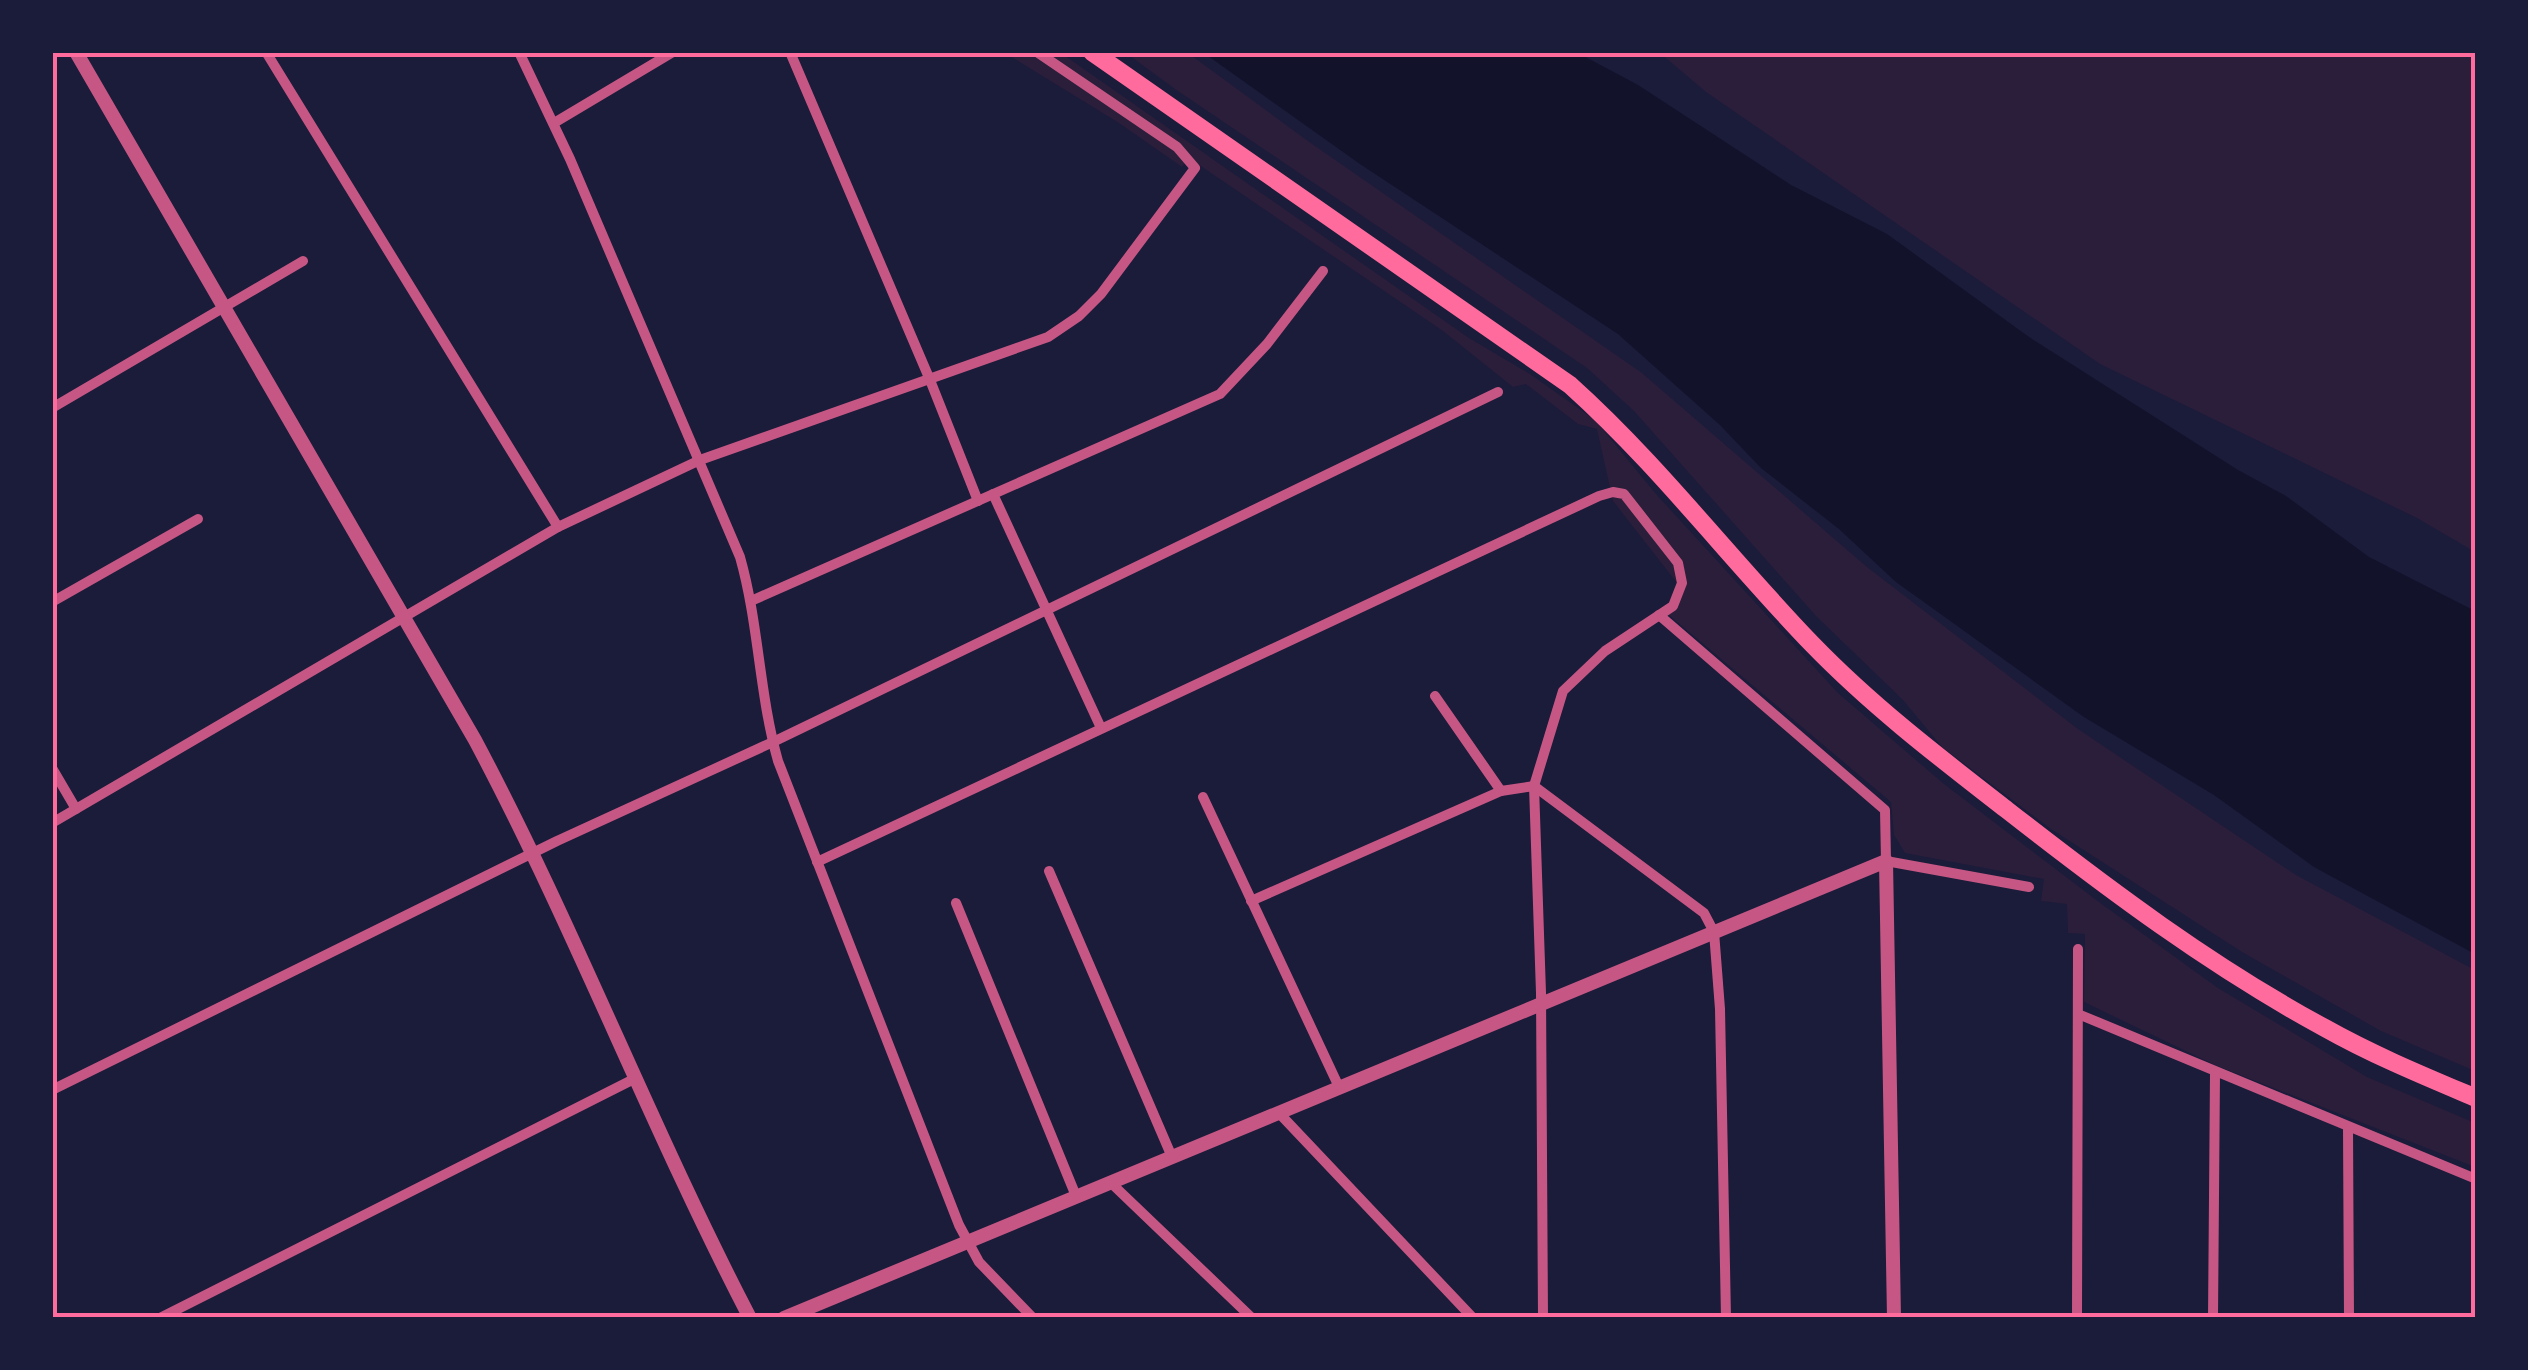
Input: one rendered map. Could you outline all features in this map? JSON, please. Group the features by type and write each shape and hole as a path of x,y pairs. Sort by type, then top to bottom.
{"main road":[{"path":"1092,52 1570,384 1617,429 1813,645 1865,696 2040,836 2260,991 2390,1062 2476,1098"}],"street":[{"path":"76,52 475,740 533,854 688,1196 750,1318"},
{"path":"266,52 558,527"},
{"path":"519,52 554,124 740,557 751,601 772,742 967,1242 990,1274 1033,1318"},
{"path":"554,124 672,52"},
{"path":"790,52 978,501"},
{"path":"52,822 558,527 700,460 1028,345 1079,316 1101,294 1194,168 1177,147 1038,52"},
{"path":"52,408 304,261"},
{"path":"751,601 1220,394 1267,344 1324,271"},
{"path":"52,1090 533,854 1498,392"},
{"path":"817,862 1599,496 1613,492 1628,497 1681,570 1678,599 1605,650 1563,691 1534,786 1544,1318"},
{"path":"993,494 1100,728"},
{"path":"52,602 198,519"},
{"path":"1659,615 1885,810 1894,1318"},
{"path":"1435,696 1501,791"},
{"path":"52,768 76,809"},
{"path":"1252,901 1501,791 1534,786 1695,906 1709,920 1714,932 1720,1009 1726,1318"},
{"path":"1203,796 1339,1087"},
{"path":"784,1318 1886,861 2029,888"},
{"path":"1050,871 1172,1156"},
{"path":"956,903 1076,1196"},
{"path":"2077,1318 2078,949"},
{"path":"2078,1014 2476,1179"},
{"path":"2213,1318 2215,1072"},
{"path":"160,1318 634,1079"},
{"path":"1278,1112 1473,1318"},
{"path":"2348,1127 2349,1318"},
{"path":"1110,1182 1252,1318"}],"shaded area":[{"path":"1005,53 1061,53 1469,338 1530,374 1595,420 1656,494 1838,693 1944,784 2218,988 2367,1077 2475,1123 2475,1167 2215,1065 2084,1002 2085,934 2068,933 2067,904 2041,901 2044,879 1905,853 1894,835 1891,802 1663,610 1684,592 1613,501 1597,429 1578,424 1526,384 1513,387 1443,331 1189,158 1182,167"},
{"path":"1126,53 1188,53 1642,373 1867,567 2078,729 2296,875 2475,970 2475,1071 2381,1031 2242,952 2051,829 1942,747 1903,700 1816,616 1634,411 1587,368"},
{"path":"1204,53 1578,53 1638,85 1791,185 1887,234 2029,337 2238,470 2286,496 2369,557 2475,611 2475,954 2314,867 2214,795 2084,717 1896,582 1839,529 1761,468 1720,425 1618,334 1360,164"},
{"path":"1660,53 2475,53 2475,552 2417,518 2100,364 1706,92"}]}
